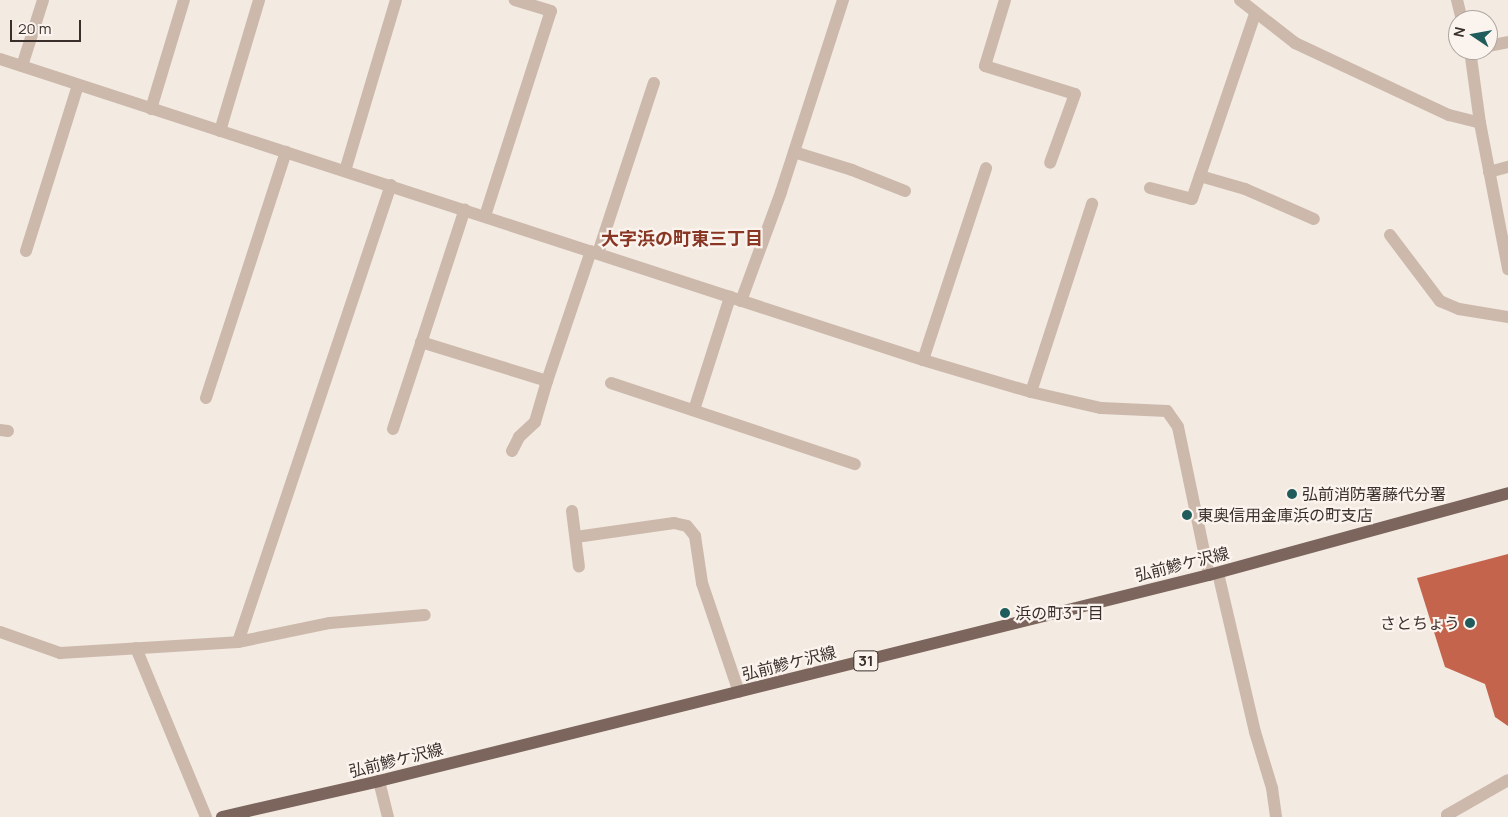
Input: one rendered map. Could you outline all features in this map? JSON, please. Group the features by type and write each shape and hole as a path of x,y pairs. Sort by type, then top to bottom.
{"main road":[{"name":"弘前鰺ケ沢線","path":"222,817 379,781 1214,574 1508,493"}],"street":[{"path":"22,66 43,0"},
{"path":"151,109 184,0"},
{"path":"220,131 259,0"},
{"path":"345,171 396,0"},
{"path":"485,216 551,11 515,0"},
{"path":"694,410 794,152 843,0"},
{"path":"1005,0 985,66 1075,94 1050,163"},
{"path":"1240,0 1255,14 1295,43 1449,115 1480,123"},
{"path":"1150,188 1192,199 1255,14"},
{"path":"0,59 924,360 1031,392 1101,408 1167,411 1178,427 1255,732 1272,788 1276,817"},
{"path":"1471,60 1480,123 1508,269"},
{"path":"512,451 518,437 535,422 547,381 654,83"},
{"path":"26,251 78,85"},
{"path":"206,398 286,152"},
{"path":"794,152 905,191"},
{"path":"1489,172 1508,167"},
{"path":"924,360 986,168"},
{"path":"1200,176 1245,189 1314,219"},
{"path":"238,642 391,186"},
{"path":"1031,392 1092,204"},
{"path":"393,429 465,209"},
{"path":"1390,235 1440,301 1459,309 1508,317"},
{"path":"421,342 547,381"},
{"path":"610,383 856,464"},
{"path":"572,512 579,567"},
{"path":"576,537 674,523 688,526 695,536 702,582 739,692"},
{"path":"0,632 60,653 238,642 330,623 425,615"},
{"path":"136,648 206,817"},
{"path":"1447,817 1447,815 1508,780"},
{"path":"379,781 388,817"}],"building":[{"name":"さとちょう","path":"1508,554 1508,726 1495,717 1485,684 1445,667 1417,578"}],"place":[{"name":"弘前消防署藤代分署","path":"1292,494"},
{"name":"東奥信用金庫浜の町支店","path":"1187,515"},
{"name":"浜の町3丁目","path":"1005,613"},
{"name":"さとちょう","path":"1470,623"}],"district":[{"name":"大字浜の町東三丁目","path":"682,238"}]}
